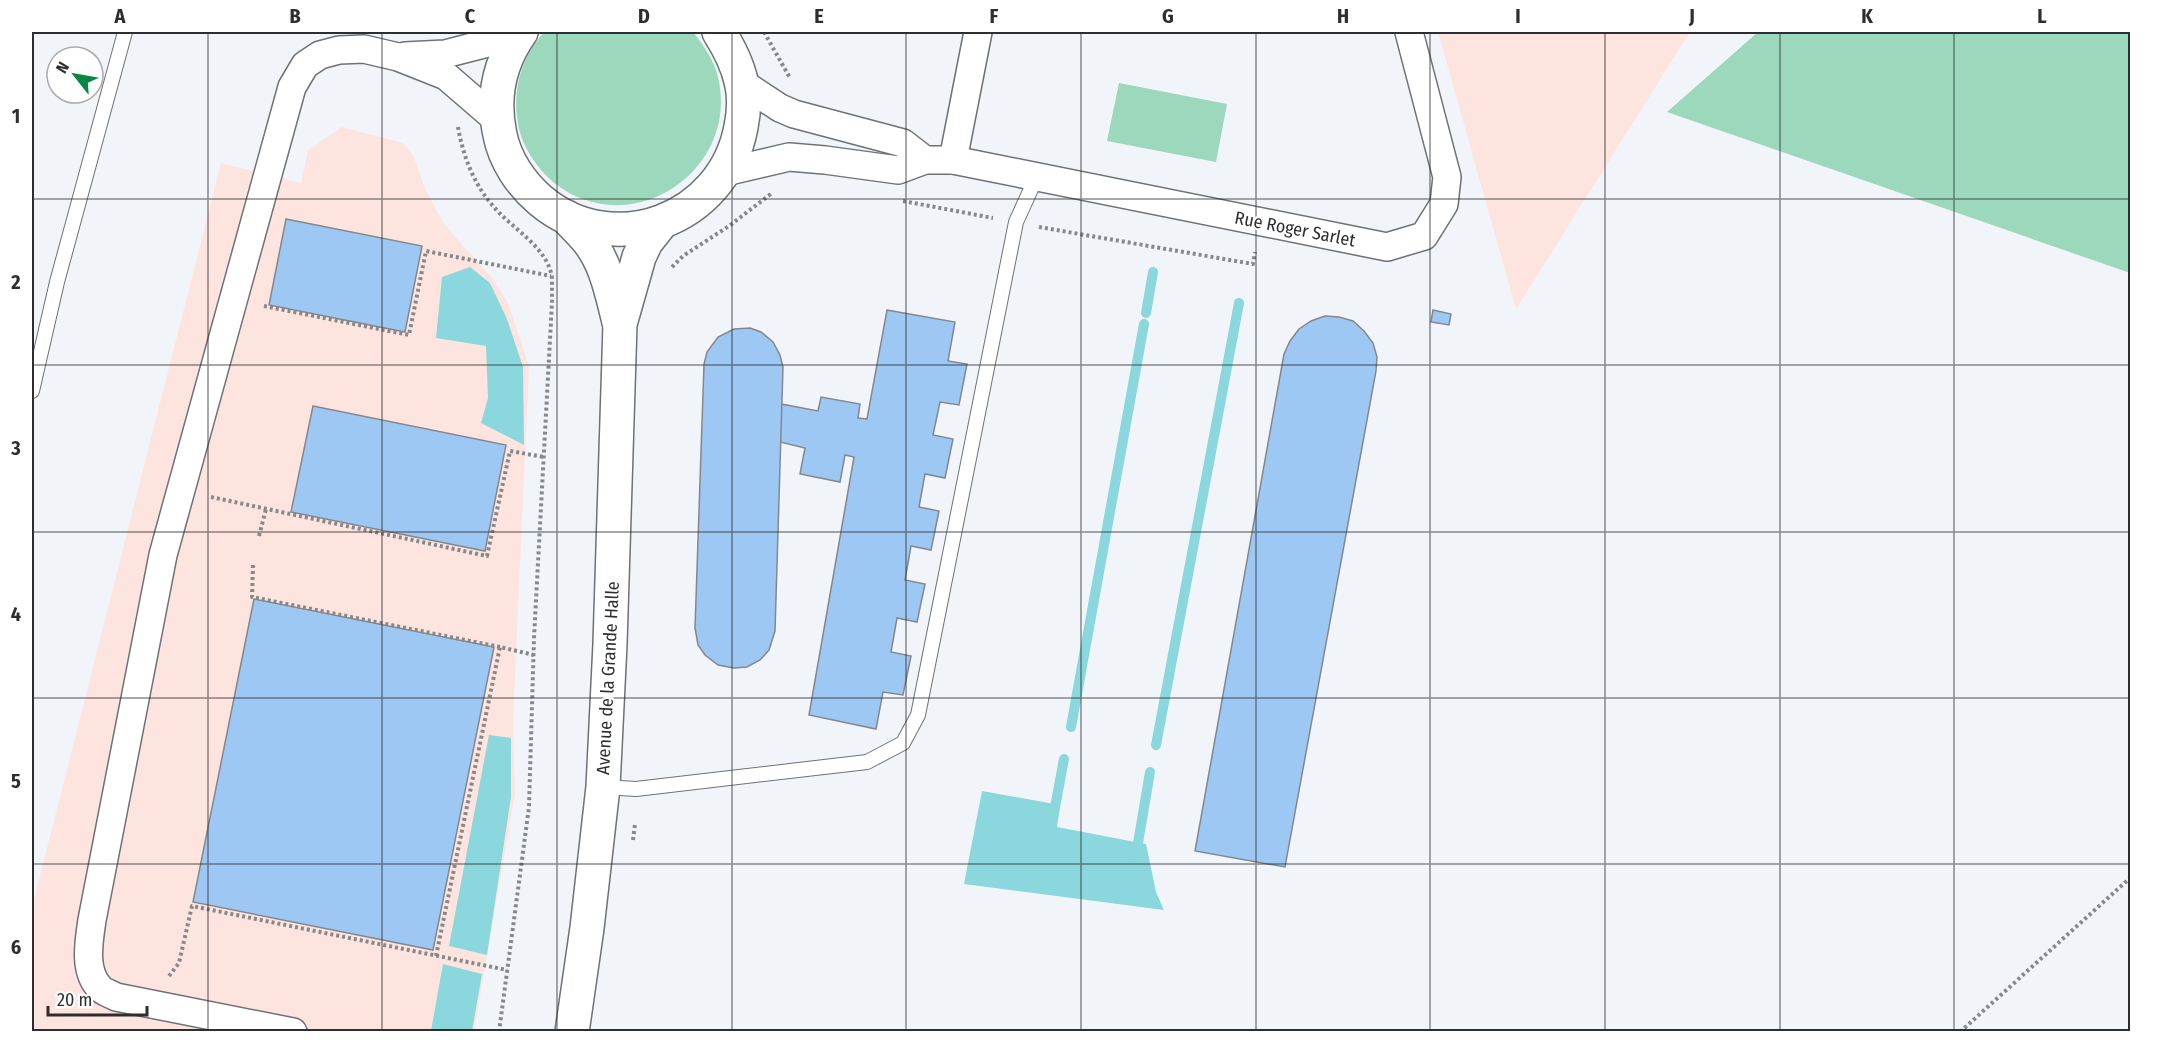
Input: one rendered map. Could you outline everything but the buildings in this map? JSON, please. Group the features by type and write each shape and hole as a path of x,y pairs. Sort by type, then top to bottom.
{"street":[{"path":"520,33 505,59 496,99 497,120 508,160 519,178 540,201 566,218 589,226 613,230 661,223 680,214 712,188 724,172 738,144 743,114 742,83 733,55 719,32"},
{"path":"953,160 978,32"},
{"name":"Rue Roger Sarlet","path":"724,172 789,157 898,170 925,160 953,160 1387,247 1424,236 1444,204 1447,177 1409,32"},
{"path":"398,57 444,54 520,33"},
{"path":"293,1032 116,997 100,989 92,974 88,947 163,555 292,87 305,64 320,55 339,50 364,49 398,57 446,76 497,120"},
{"path":"742,83 780,108 794,114 903,143 925,160"},
{"name":"Avenue de la Grande Halle","path":"566,218 587,239 597,256 608,280 620,324"},
{"name":"Avenue de la Grande Halle","path":"572,1032 603,787 620,324 639,257 661,223"}],"lane":[{"path":"32,391 57,282 125,32"},
{"path":"603,787 636,789 867,762 903,743 918,715 1016,222 1036,178"}],"path":[{"path":"764,32 798,91 794,114"},
{"path":"457,117 462,150 480,189 495,209 539,250 552,276 529,807 499,1032"},
{"path":"669,271 683,256 729,226 784,184 789,157"},
{"path":"254,304 409,335 426,251 552,276"},
{"path":"211,497 487,556 510,451 544,457"},
{"path":"259,536 266,509"},
{"path":"254,565 252,597 534,655"},
{"path":"436,956 500,647"},
{"path":"633,842 636,789"},
{"path":"1960,1032 2130,878"},
{"path":"167,979 179,963 192,906 507,970"}],"shaded area":[{"path":"1438,32 1690,32 1516,309"},
{"path":"342,127 403,143 413,155 424,186 444,224 494,280 508,303 529,367 513,719 515,794 474,1031 32,1032 32,907 221,163 301,183 308,150"}],"green space":[{"path":"544,32 693,32 706,50 716,70 721,105 714,137 698,165 675,186 647,200 616,205 584,200 553,182 537,164 521,136 516,102 523,65"},
{"path":"1758,32 2130,32 2130,273 1667,112"},
{"path":"1119,83 1227,104 1216,162 1107,141"}],"water":[{"path":"470,267 490,283 507,319 523,367 524,445 481,423 488,398 486,346 436,338 442,277"},
{"path":"489,735 511,738 511,797 487,955 449,946"},
{"path":"982,791 1060,805 1057,827 1146,844 1156,892 1164,910 964,884"},
{"path":"443,964 482,974 472,1031 431,1031"}],"waterway":[{"path":"1146,313 1153,272"},
{"path":"1156,745 1239,303"},
{"path":"1071,727 1144,324"},
{"path":"1053,818 1064,759"},
{"path":"1136,855 1150,772"}]}
